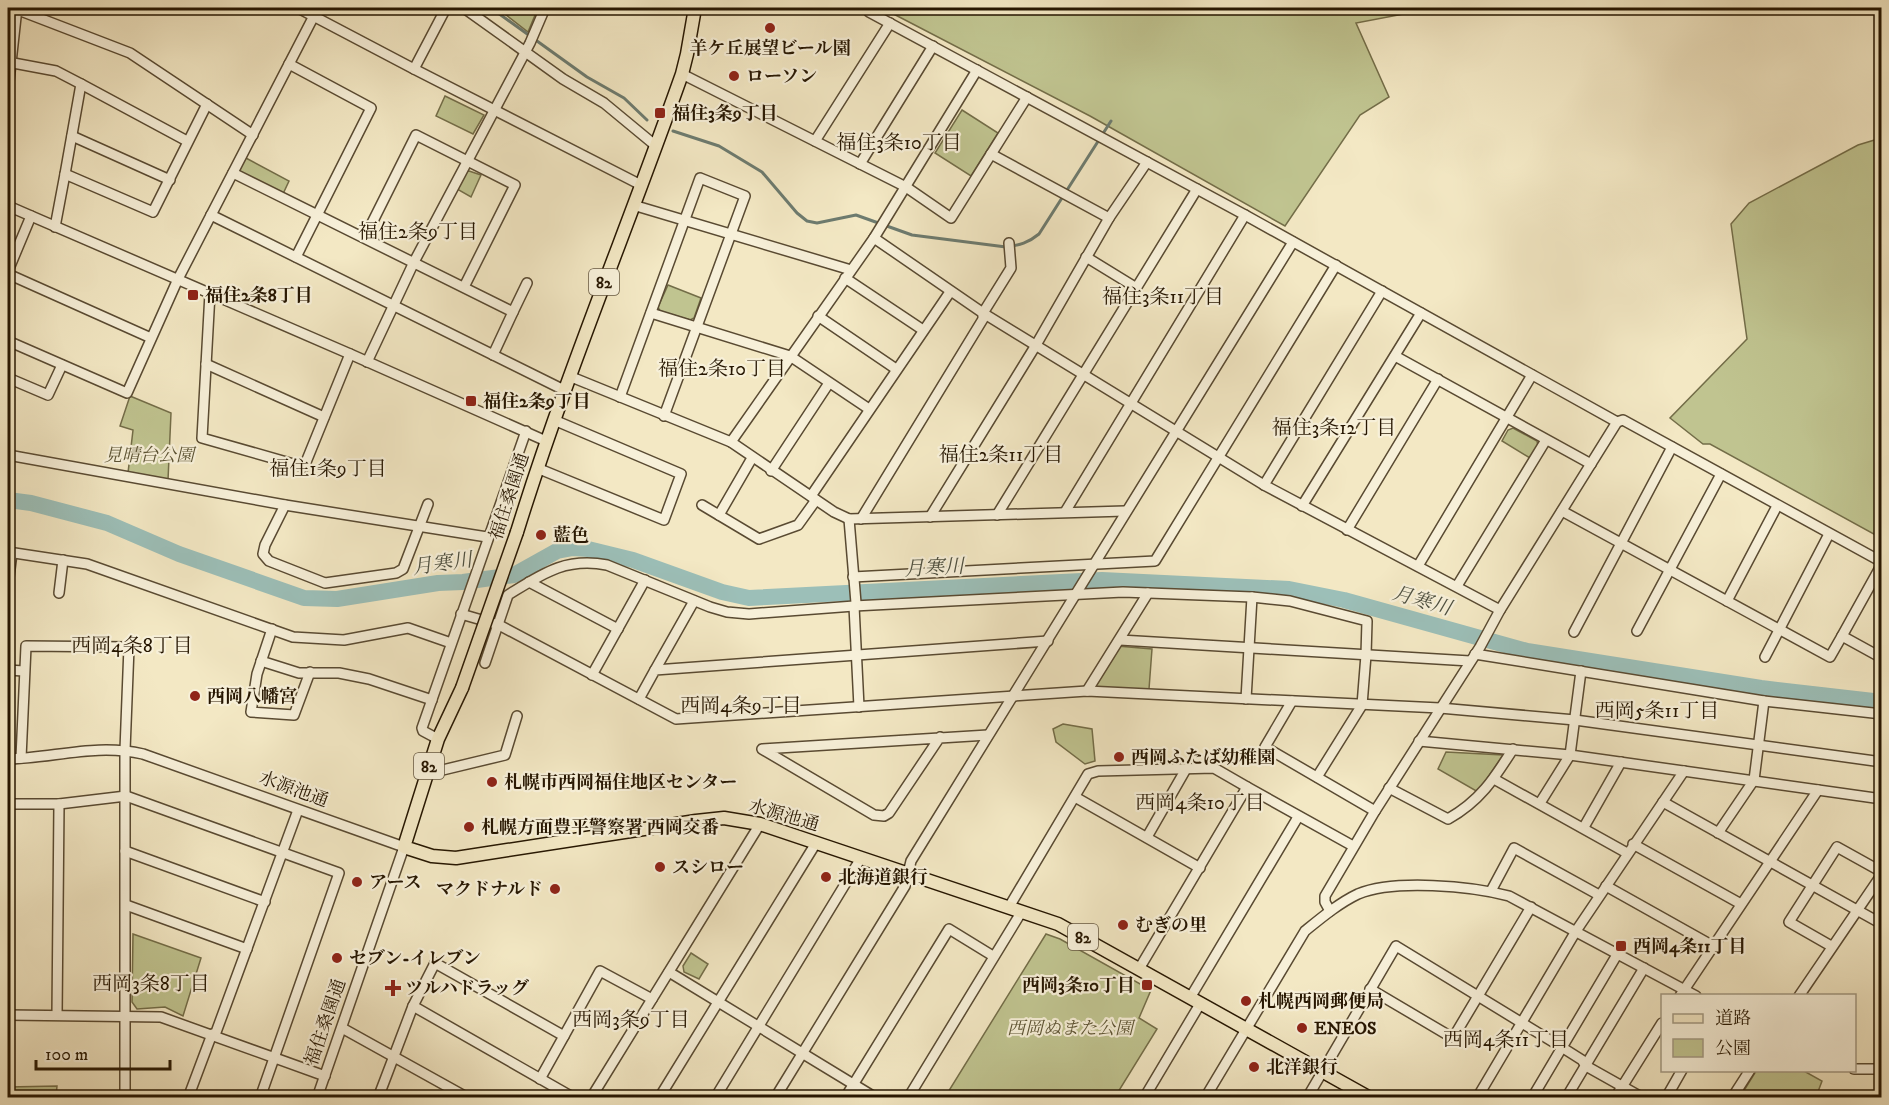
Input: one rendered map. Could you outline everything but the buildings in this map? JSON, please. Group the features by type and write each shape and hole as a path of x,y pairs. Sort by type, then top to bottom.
{"main road":[{"name":"福住桑園通","path":"404,847 438,740 462,688 569,376 682,74 695,8"},
{"name":"水源池通","path":"404,847 432,856 456,858 696,821 724,818 760,824 1058,924 1370,1098"}],"street":[{"path":"8,90 16,8 130,52 253,135"},
{"path":"298,8 641,185"},
{"path":"8,341 128,393 178,279 318,8"},
{"path":"414,69 446,8"},
{"path":"464,8 563,80 604,103 656,146"},
{"path":"367,362 392,305 530,43 545,8"},
{"path":"868,12 1245,215 1617,422"},
{"path":"815,141 890,23"},
{"path":"860,164 933,46"},
{"path":"9,63 56,71 188,141"},
{"path":"289,64 371,108 296,257"},
{"path":"731,442 886,219 977,70"},
{"path":"682,74 906,187 951,218 1027,97"},
{"path":"55,227 81,84"},
{"path":"65,174 153,213 207,104"},
{"path":"365,237 416,135 468,160 515,185 464,287"},
{"path":"72,136 170,180"},
{"path":"991,154 1109,218"},
{"path":"930,517 1036,345 1109,218 1148,162"},
{"path":"233,173 513,312"},
{"path":"620,397 700,178 745,196 664,416"},
{"path":"997,515 1135,286 1197,189"},
{"path":"633,205 848,274 923,330"},
{"path":"8,206 546,441"},
{"path":"211,215 564,390"},
{"path":"1065,512 1245,215"},
{"path":"31,216 8,273 151,338"},
{"path":"876,234 950,292 983,314 1219,458 1302,506 1500,610"},
{"path":"775,1098 905,886 911,861 1293,242"},
{"path":"861,519 983,319 983,314 1011,268 1009,248"},
{"path":"1086,256 1135,286"},
{"path":"854,579 1091,567 1155,561 1336,265"},
{"path":"493,355 527,283"},
{"path":"1264,485 1383,291"},
{"path":"702,505 759,538 798,525 869,408 950,292"},
{"path":"210,293 202,438 304,467 350,354"},
{"path":"651,313 790,356 869,408"},
{"path":"1302,506 1422,313"},
{"path":"818,316 896,369"},
{"path":"1395,356 1591,464"},
{"path":"206,364 324,417"},
{"path":"8,378 48,395 62,365"},
{"path":"1418,566 1533,375"},
{"path":"569,376 731,442 771,471 834,512 849,519 1125,511"},
{"path":"1347,530 1438,379"},
{"path":"771,471 830,383"},
{"path":"537,468 664,520 681,474 554,420"},
{"path":"1330,911 1325,902 1325,896 1353,846 1475,654 1500,610 1617,422 1623,420 1881,563 1830,657 1562,511"},
{"path":"438,740 422,730 487,537 526,431"},
{"path":"1457,586 1546,440"},
{"path":"1574,632 1672,447"},
{"path":"8,455 285,505 487,537"},
{"path":"719,514 752,458"},
{"path":"1637,631 1721,474"},
{"path":"285,505 263,554 269,561 325,583 400,572 405,566 428,504"},
{"path":"1727,602 1777,506"},
{"path":"849,519 854,579 859,707"},
{"path":"1765,657 1829,534"},
{"path":"8,585 10,552 87,564 293,637 344,640 408,628 451,643"},
{"path":"59,593 63,560"},
{"path":"485,663 508,595 546,573 573,562 607,565 694,601 727,612 749,614 855,604 1075,593 1148,593 1252,597 1290,601 1367,621 1362,705 1317,777"},
{"path":"592,675 645,580"},
{"path":"529,582 618,629"},
{"path":"1087,691 1148,593"},
{"path":"1246,699 1252,597"},
{"path":"639,699 694,601"},
{"path":"461,614 499,626 676,719 1087,691 1440,708 1575,720 1881,762"},
{"path":"272,629 257,674 251,712 294,715 310,672"},
{"path":"1842,636 1881,657"},
{"path":"1120,640 1366,655 1475,654 1764,700 1881,714"},
{"path":"655,670 1048,641"},
{"path":"21,758 26,646 129,647 125,750 125,1098"},
{"path":"261,661 299,673 339,673 369,679 432,700"},
{"path":"8,670 24,671"},
{"path":"1540,803 1570,755 1581,671"},
{"path":"1718,834 1754,780 1764,700"},
{"path":"1292,701 1264,747 1375,811"},
{"path":"426,774 505,755 517,716"},
{"path":"940,737 889,813 879,816 762,749 940,737 988,735"},
{"path":"1419,741 1570,755 1881,799"},
{"name":"水源池通","path":"8,759 99,749 125,750 143,754 404,847"},
{"path":"1389,788 1448,819 1476,800 1494,779 1513,749"},
{"path":"1584,827 1621,762"},
{"path":"1009,907 1088,774 1098,771 1214,768 1353,846"},
{"path":"1147,837 1186,769"},
{"path":"1477,1098 1576,931 1684,771"},
{"path":"1494,779 1584,827 1741,904"},
{"path":"1139,969 1247,787"},
{"path":"1204,1098 1305,931 1330,911 1358,895 1396,885 1491,891 1509,896 1618,953 1682,992 1818,790"},
{"path":"8,804 59,804 126,796 339,873 260,1098"},
{"path":"1075,797 1200,868"},
{"path":"1663,802 1881,924"},
{"path":"57,1015 59,804"},
{"path":"188,1098 247,949 298,810"},
{"path":"1144,1098 1195,1001 1298,817"},
{"path":"591,1098 760,824"},
{"path":"659,1098 816,843"},
{"name":"福住桑園通","path":"317,1098 404,847"},
{"path":"1800,994 1881,873 1838,847 1789,922 1832,946"},
{"path":"1491,891 1514,848 1599,895"},
{"path":"125,851 264,902"},
{"path":"716,1098 861,858"},
{"path":"1606,886 1713,946"},
{"path":"126,905 247,949"},
{"path":"1370,989 1453,1038 1532,907"},
{"path":"908,1098 1022,911"},
{"path":"845,1098 949,929 993,956"},
{"path":"1306,1098 1396,946 1563,1047 1582,1060 1586,1066 1643,1098"},
{"path":"1532,1098 1618,953"},
{"path":"378,1098 413,1006 435,963 564,1036"},
{"path":"1566,1098 1644,968"},
{"path":"540,1079 600,971 652,999"},
{"path":"669,972 876,1098"},
{"path":"413,1006 574,1098"},
{"path":"8,1015 161,1017 325,1076"},
{"path":"1615,1098 1661,1025"},
{"path":"342,1028 468,1098"},
{"path":"1856,1069 1881,1069"},
{"path":"1666,1098 1681,1072"},
{"path":"1732,1098 1749,1072"}],"green space":[{"path":"497,8 538,8 528,32"},
{"path":"882,8 1435,8 1356,23 1389,97 1360,115 1285,226 1090,116"},
{"path":"445,96 484,115 473,134 436,116"},
{"path":"962,110 998,133 971,176 935,153"},
{"path":"1882,138 1881,538 1710,444 1703,444 1670,418 1747,339 1731,224 1749,203 1858,145"},
{"path":"244,157 289,181 282,196 236,171"},
{"path":"469,171 481,175 471,197 457,189 464,172"},
{"path":"668,285 701,298 694,318 690,320 660,311 658,307"},
{"name":"見晴台公園","path":"130,396 171,413 168,480 128,473 133,430 120,426"},
{"path":"1513,428 1537,441 1538,446 1530,458 1502,441 1508,430"},
{"path":"1117,646 1152,649 1149,689 1091,689"},
{"path":"1063,724 1092,729 1095,761 1085,764 1056,742 1053,729"},
{"path":"1446,752 1503,755 1478,792 1438,769"},
{"path":"133,934 201,958 183,1016 165,1007 137,1009 132,1002"},
{"name":"西岡ぬまた公園","path":"1046,934 1060,939 1151,990 1139,1018 1157,1029 1115,1097 945,1097"},
{"path":"691,953 708,964 699,979 684,972 683,966"},
{"path":"1755,1072 1806,1072 1822,1081 1816,1097 1740,1097"},
{"path":"57,1086 56,1097 8,1097 8,1087"}],"waterway":[{"path":"491,8 587,77 624,98 647,120"},
{"path":"673,131 719,146 762,172 797,213 807,221 817,223 856,215 912,235 1006,247 1024,243 1039,234 1111,121"},
{"name":"月寒川","path":"8,500 31,503 107,523 179,554 304,598 337,599 438,583 514,575 557,551 573,548 588,549 633,560 722,592 749,598 1102,580 1289,589 1344,600 1527,651 1761,688 1882,702"}],"place":[{"name":"羊ケ丘展望ビール園","path":"770,28"},
{"name":"ローソン","path":"734,76"},
{"name":"福住3条9丁目","path":"660,113"},
{"name":"福住2条8丁目","path":"193,295"},
{"name":"福住2条9丁目","path":"471,401"},
{"name":"藍色","path":"541,535"},
{"name":"西岡八幡宮","path":"195,696"},
{"name":"西岡ふたば幼稚園","path":"1119,757"},
{"name":"札幌市西岡福住地区センター","path":"492,782"},
{"name":"札幌方面豊平警察署 西岡交番","path":"469,827"},
{"name":"スシロー","path":"660,867"},
{"name":"北海道銀行","path":"826,877"},
{"name":"アース","path":"357,882"},
{"name":"マクドナルド","path":"555,889"},
{"name":"むぎの里","path":"1123,925"},
{"name":"西岡4条11丁目","path":"1621,946"},
{"name":"セブン-イレブン","path":"337,958"},
{"name":"西岡3条10丁目","path":"1147,985"},
{"name":"ツルハドラッグ","path":"393,988"},
{"name":"札幌西岡郵便局","path":"1246,1001"},
{"name":"ENEOS","path":"1302,1028"},
{"name":"北洋銀行","path":"1254,1067"}],"district":[{"name":"福住3条10丁目","path":"899,142"},
{"name":"福住2条9丁目","path":"418,231"},
{"name":"福住3条11丁目","path":"1163,296"},
{"name":"福住2条10丁目","path":"722,368"},
{"name":"福住3条12丁目","path":"1334,427"},
{"name":"福住2条11丁目","path":"1001,454"},
{"name":"福住1条9丁目","path":"328,468"},
{"name":"西岡4条8丁目","path":"132,645"},
{"name":"西岡4条9丁目","path":"741,705"},
{"name":"西岡5条11丁目","path":"1657,710"},
{"name":"西岡4条10丁目","path":"1200,802"},
{"name":"西岡3条8丁目","path":"151,983"},
{"name":"西岡3条9丁目","path":"631,1019"},
{"name":"西岡4条11丁目","path":"1506,1039"}]}
